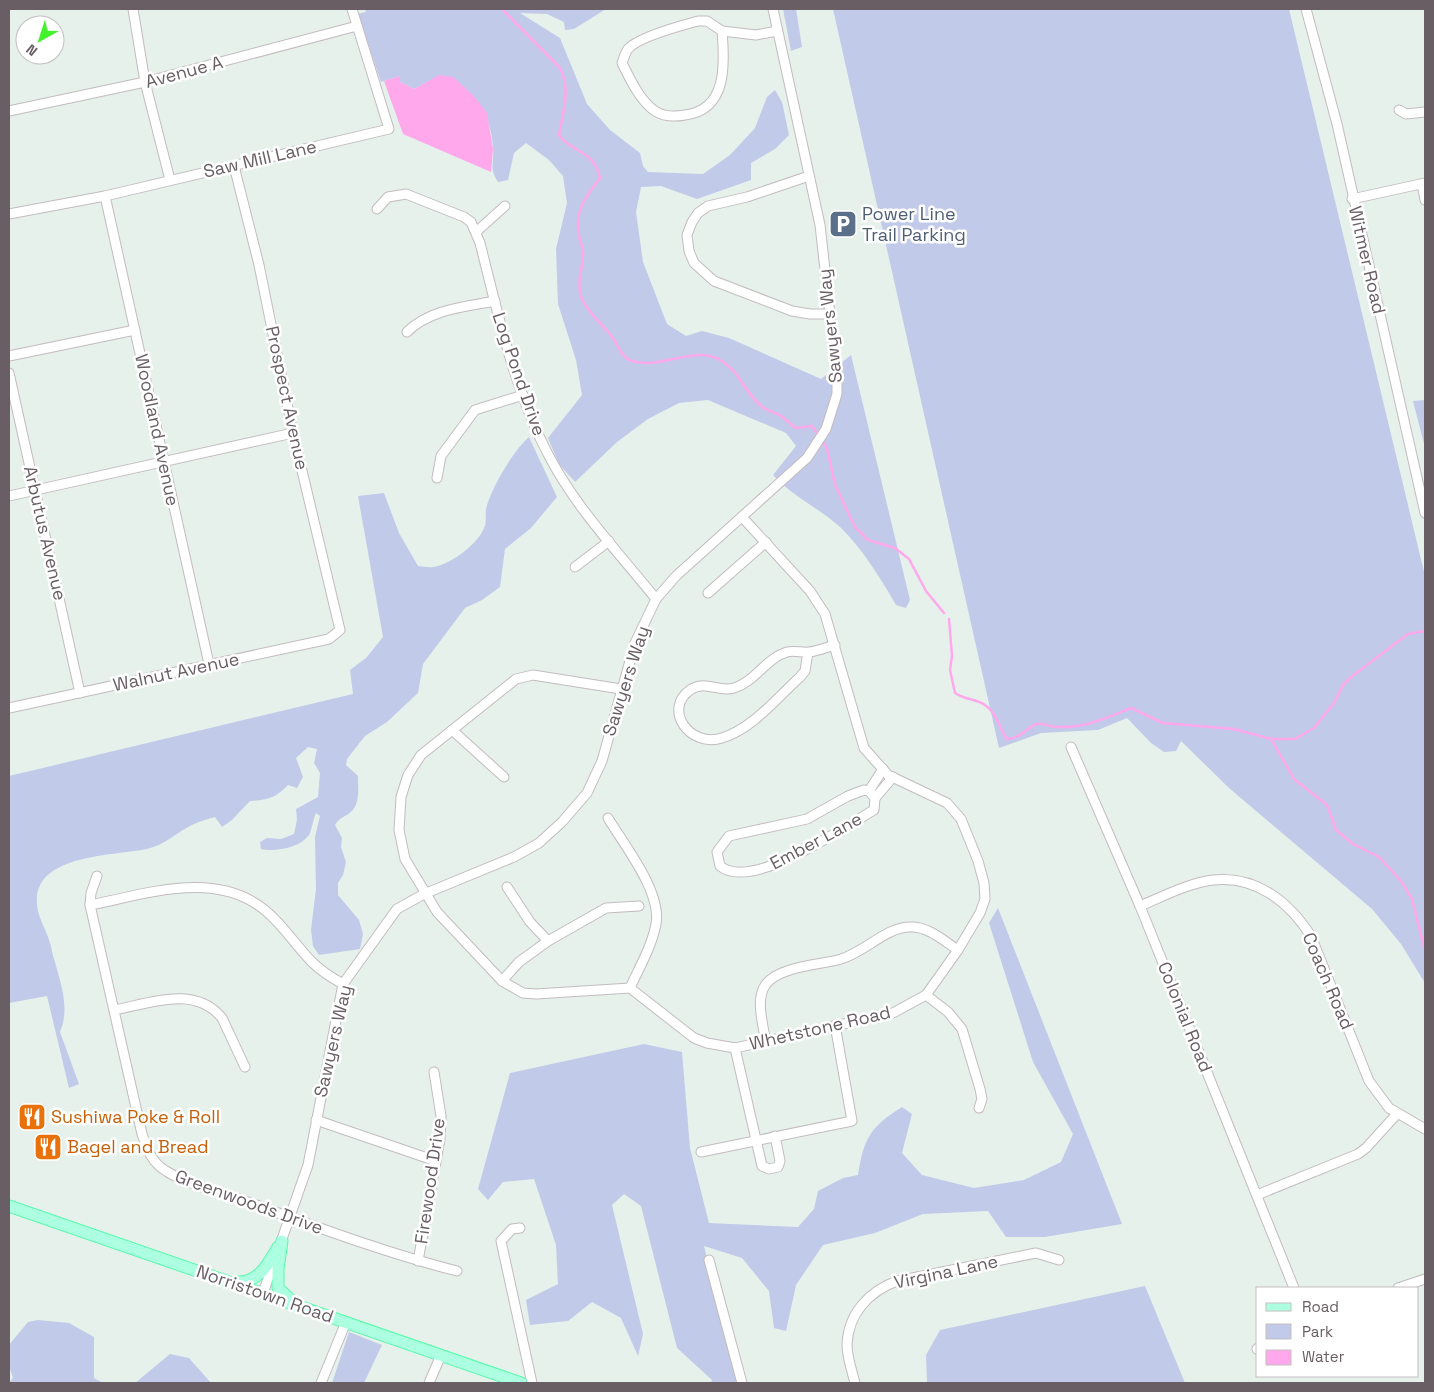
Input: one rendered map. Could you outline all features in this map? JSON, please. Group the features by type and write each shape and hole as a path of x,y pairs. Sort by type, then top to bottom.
{"main road":[{"name":"Norristown Road","path":"9,1206 521,1383"},
{"path":"229,1281 248,1281 257,1276 266,1267 282,1241"},
{"path":"282,1241 278,1269 278,1288 285,1296 301,1306"}],"street":[{"path":"133,9 145,82 170,180"},
{"name":"Saw Mill Lane","path":"9,214 105,196 389,129 352,9"},
{"name":"Sawyers Way","path":"263,1293 308,1165 343,984 369,945 397,909 424,894 514,857 539,843 562,822 587,793 602,761 635,643 656,599 676,576 807,458 817,446 826,429 837,394 838,377 820,225 773,9"},
{"name":"Witmer Road","path":"1306,9 1336,124 1425,513"},
{"path":"722,31 722,77 718,91 707,108 699,113 674,116 656,112 648,105 622,63 630,47 668,29 698,21 708,21 722,31 756,35 777,31"},
{"name":"Avenue A","path":"9,111 145,82 357,26"},
{"path":"1398,110 1406,114 1425,112"},
{"name":"Prospect Avenue","path":"234,166 259,264 293,434 340,630"},
{"path":"809,176 747,197 708,206 698,213 692,222 687,236 689,251 694,263 714,281 792,311 810,314 830,314"},
{"path":"1352,199 1424,184 1425,200"},
{"path":"377,209 388,197 406,194 464,217 476,232 505,206"},
{"name":"Woodland Avenue","path":"105,196 209,664"},
{"name":"Log Pond Drive","path":"476,232 522,395 553,463 609,541 656,599"},
{"path":"407,332 415,323 429,316 495,301"},
{"path":"9,356 135,330"},
{"name":"Arbutus Avenue","path":"9,373 80,693"},
{"path":"437,478 441,456 475,410 522,395"},
{"path":"9,496 293,434"},
{"name":"Whetstone Road","path":"630,988 694,1038 707,1043 735,1048 765,1039 893,1013 926,995 958,950 980,913 985,899 984,882 978,861 961,819 947,803 893,777 864,748 857,720 846,692 835,645 825,614 810,591 742,516"},
{"path":"575,566 609,541"},
{"path":"708,593 766,542"},
{"name":"Walnut Avenue","path":"9,708 329,639 340,630"},
{"path":"808,652 805,671 800,677 737,732 721,738 706,740 694,736 685,729 679,707 683,698 690,690 707,685 728,690 746,685 785,652 799,650 808,652 835,645"},
{"path":"608,818 651,889 656,908 654,932 630,988 536,994 523,993 502,981 449,926 424,894 405,859 399,830 401,797 408,776 421,755 502,688 516,679 533,675 622,690"},
{"path":"452,730 504,777"},
{"name":"Colonial Road","path":"1071,747 1140,906 1294,1287"},
{"name":"Ember Lane","path":"883,769 869,790 848,796 807,819 729,836 718,852 720,866 728,873 744,874 765,869 796,855 874,810 875,798 893,777"},
{"name":"Ember Lane","path":"869,790 875,798"},
{"name":"Greenwoods Drive","path":"97,876 91,893 90,905 142,1134 147,1150 156,1164 176,1176 290,1217 418,1261 457,1271"},
{"name":"Coach Road","path":"1140,906 1212,880 1227,880 1253,885 1280,900 1300,920 1311,936 1369,1081 1383,1101 1396,1114 1425,1130"},
{"path":"90,905 191,886 217,889 250,900 265,910 313,962 343,984"},
{"path":"507,888 530,922 548,941"},
{"path":"502,981 519,962 548,941 606,908 639,906"},
{"path":"765,1039 760,998 767,983 777,974 846,957 902,928 924,929 958,950"},
{"path":"926,995 948,1012 962,1029 980,1089 982,1099 979,1108"},
{"path":"115,1010 179,997 203,1003 217,1011 222,1018 245,1067"},
{"path":"701,1152 852,1121 835,1025"},
{"path":"735,1048 762,1166 769,1169 778,1167 780,1161 775,1136"},
{"name":"Firewood Drive","path":"418,1261 436,1161 441,1116 434,1072"},
{"path":"1256,1195 1358,1154 1366,1148 1396,1114"},
{"path":"316,1120 436,1161"},
{"path":"520,1228 512,1229 501,1241 532,1383"},
{"name":"Virgina Lane","path":"856,1383 848,1355 848,1336 858,1310 878,1289 897,1281 1036,1253 1059,1260"},
{"path":"709,1260 742,1383"},
{"path":"1401,1287 1425,1279"},
{"path":"321,1383 346,1322"},
{"path":"429,1383 441,1355"}],"green space":[{"path":"365,9 606,9 574,29 565,30 564,22 547,14 520,13 560,38 587,104 610,130 640,153 643,166 648,172 703,174 730,155 755,128 767,97 775,90 782,102 789,135 775,149 751,163 751,180 697,199 661,186 641,187 636,212 643,262 667,324 686,336 702,331 729,338 821,379 851,355 910,600 906,608 896,605 863,554 840,527 773,475 796,446 786,433 708,400 679,403 648,419 617,442 575,482 559,464 548,438 582,395 576,360 558,304 556,249 567,203 563,176 549,160 526,143 514,153 508,180 498,182 493,170 491,131 482,108 477,101 465,88 451,78 434,78 414,89 400,82 400,76 381,82 358,14 366,12"},
{"path":"783,9 796,9 802,47 791,51"},
{"path":"833,9 1289,9 1425,576 1425,983 1401,944 1372,909 1229,788 1181,741 1176,751 1164,752 1151,743 1127,718 1098,730 1041,733 999,748"},
{"path":"1425,400 1425,444 1424,444 1413,401"},
{"path":"529,437 557,497 531,528 505,549 500,587 482,600 465,608 423,664 418,693 387,722 365,736 347,759 346,765 358,776 358,792 355,808 335,825 342,838 341,847 346,862 343,875 338,883 338,895 359,920 363,934 360,949 319,955 313,946 311,930 316,889 315,837 320,816 316,813 309,835 300,843 287,848 261,849 260,842 267,838 281,839 294,834 297,820 296,809 318,797 320,773 314,763 317,749 308,747 296,758 303,777 297,788 288,785 271,798 250,801 232,820 222,827 215,817 194,824 154,847 78,860 61,866 48,875 39,888 37,904 40,918 51,945 64,997 63,1023 60,1032 79,1084 69,1088 47,996 9,1003 9,776 353,694 350,670 366,658 383,637 358,496 384,493 399,533 418,566 431,567 440,565 463,553 481,534 485,526 486,509 498,481 516,451"},
{"path":"998,908 1122,1224 1045,1237 1006,1237 988,1211 923,1214 875,1233 823,1245 796,1285 786,1331 774,1328 769,1291 742,1258 704,1246 737,1383 711,1383 712,1380 677,1348 641,1206 624,1194 612,1205 643,1334 638,1356 621,1318 592,1302 568,1321 530,1325 526,1300 558,1284 556,1245 534,1179 503,1182 488,1200 478,1189 510,1073 644,1044 682,1052 690,1148 709,1223 798,1227 814,1209 818,1191 843,1178 858,1175 866,1142 870,1135 882,1121 902,1107 912,1114 902,1153 922,1175 974,1188 1024,1180 1061,1162 1073,1134 1033,1062 989,923"},
{"path":"1145,1286 1185,1383 927,1383 926,1355 940,1330"},
{"path":"38,1320 69,1323 94,1337 94,1378 103,1383 9,1383 13,1378 9,1366 9,1345 28,1322"},
{"path":"349,1332 382,1345 364,1383 332,1383"},
{"path":"170,1354 189,1358 211,1383 135,1383"}],"water":[{"path":"439,75 453,77 473,95 487,113 493,149 491,172 403,134 384,81 400,76 400,82 414,89"}],"waterway":[{"path":"502,9 560,68 566,93 559,135 564,141 588,156 597,169 600,178 582,204 578,219 579,236 583,251 579,287 582,299 588,310 613,338 626,357 632,361 653,363 697,355 718,359 732,369 761,406 781,416 796,428 812,426 818,435"},
{"path":"821,440 827,448 835,485 855,527 868,540 895,548 909,559 926,591 944,613"},
{"path":"949,619 952,656 950,670 955,693 982,703 989,708 1007,739 1019,736 1037,724 1056,727 1077,726 1095,722 1131,708 1163,723 1234,729 1271,739 1295,739 1314,728 1334,703 1343,685 1351,677 1408,634 1425,631"},
{"path":"1271,739 1294,779 1327,805 1336,830 1353,844 1379,857 1401,881 1412,899 1425,951"}],"place":[{"name":"Power Line Trail Parking","path":"843,224"},
{"name":"Sushiwa Poke & Roll","path":"32,1117"},
{"name":"Bagel and Bread","path":"48,1147"}]}
